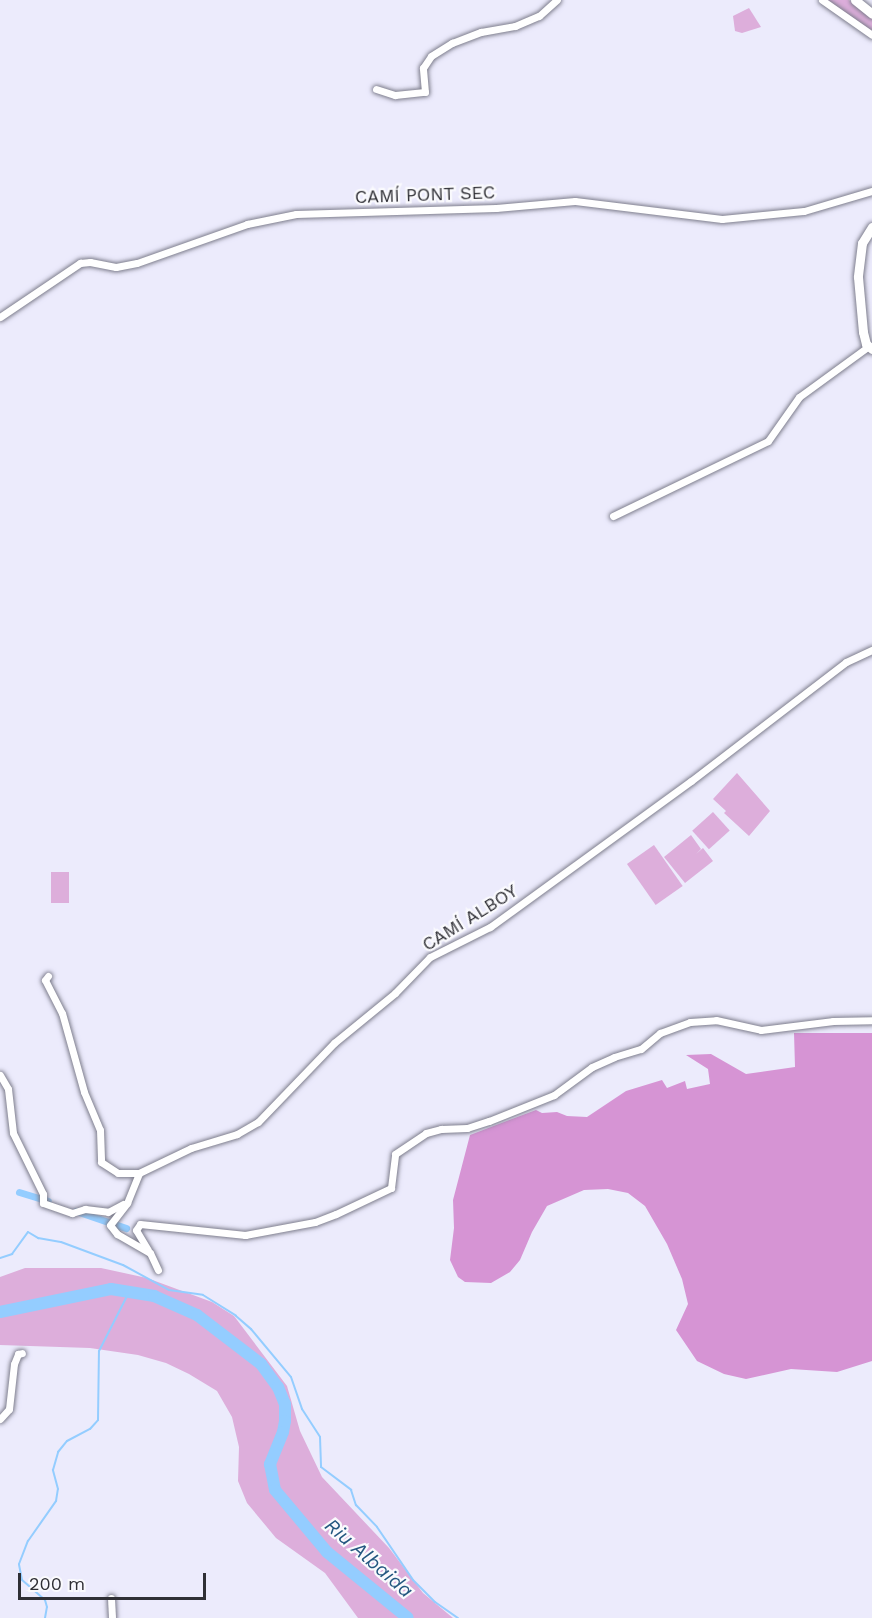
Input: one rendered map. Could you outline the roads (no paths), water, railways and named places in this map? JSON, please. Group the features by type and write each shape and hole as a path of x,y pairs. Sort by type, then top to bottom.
{"main road":[{"path":"855,0 872,14"},
{"path":"870,348 863,332 858,277 862,243 872,227"}],"street":[{"path":"376,89 395,95 425,92 423,68 431,56 452,43 481,32 515,26 539,16 557,0"},
{"path":"822,0 872,35"},
{"name":"CAMÍ PONT SEC","path":"0,317 80,263 90,262 116,267 137,263 247,224 296,214 496,208 575,201 722,219 794,213 872,191"},
{"path":"613,516 768,441 799,398 870,348"},
{"name":"CAMÍ ALBOY","path":"139,1173 191,1148 237,1134 258,1122 334,1043 395,993 430,957 490,927 691,781 846,662 872,651"},
{"path":"48,976 45,980 62,1013 84,1092 100,1130 101,1162 118,1173 139,1173 130,1196 110,1225 117,1234 150,1253"},
{"path":"158,1270 135,1230 137,1225 157,1224 245,1235 315,1222 391,1188 395,1154 426,1133 441,1128 467,1128 554,1095 592,1067 614,1057 641,1050 660,1033 690,1022 716,1020 761,1030 833,1021 872,1020"},
{"path":"0,1075 8,1089 13,1133 43,1194 43,1203 69,1213 86,1209 108,1212 122,1205 130,1196"},
{"path":"0,1419 9,1409 14,1364 18,1354 22,1353"},
{"path":"111,1598 112,1618"}],"waterway":[{"path":"19,1192 48,1201"},
{"path":"76,1211 126,1228"},
{"path":"0,1258 12,1254 28,1232 38,1238 61,1242 123,1265 169,1290 203,1295 236,1316 251,1329 291,1377 302,1409 320,1437 321,1467 351,1490 356,1505 377,1527 413,1580 435,1602 458,1618"},
{"name":"Riu Albaida","path":"0,1312 111,1289 154,1296 197,1315 261,1364 278,1387 285,1404 285,1421 270,1464 275,1490 327,1552 408,1618"},
{"path":"45,1618 47,1607 45,1600 22,1580 19,1564 28,1541 56,1501 58,1489 53,1470 58,1452 67,1441 90,1429 98,1420 99,1351 129,1292"}]}
